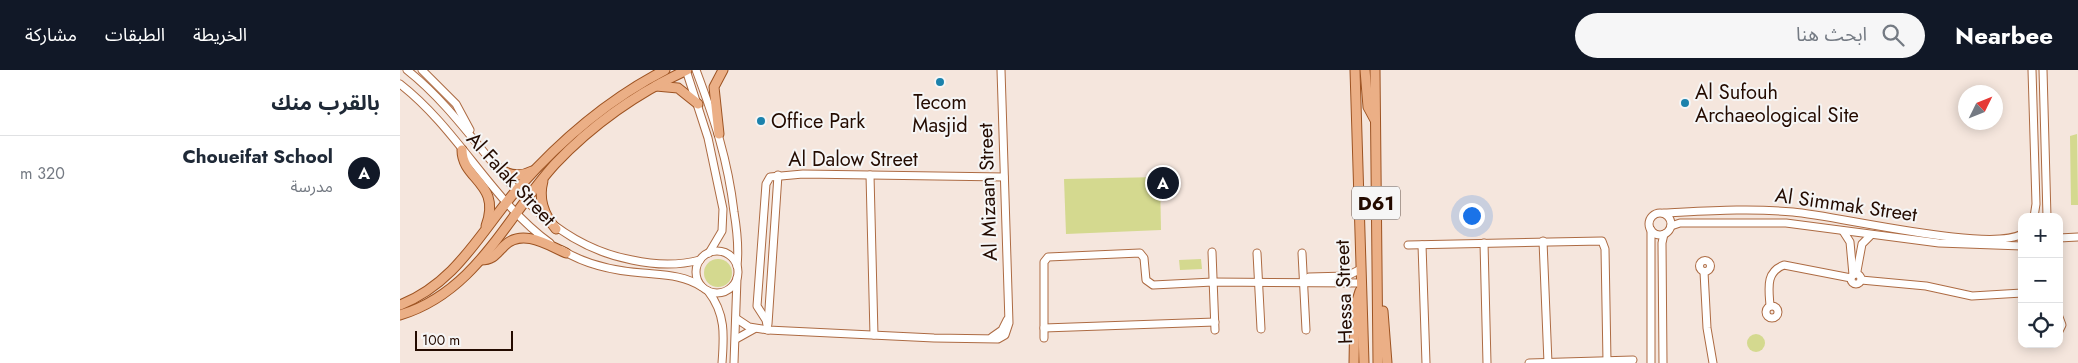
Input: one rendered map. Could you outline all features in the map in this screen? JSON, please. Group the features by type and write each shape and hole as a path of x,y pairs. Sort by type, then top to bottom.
{"main road":[{"path":"400,313 431,302 449,291 482,260 544,177 566,153 598,124 653,86 686,70"},
{"path":"719,134 714,87 723,70"},
{"path":"1365,70 1368,107 1376,120"},
{"name":"Hessa Street","path":"1375,70 1378,363"},
{"path":"400,313 417,297 448,274 481,238 516,191 537,168 609,104 663,71"},
{"name":"Hessa Street","path":"1355,72 1364,363"},
{"path":"653,86 678,88 698,104"},
{"path":"462,150 464,160 483,186 489,201 489,217 481,238"},
{"path":"494,165 500,170 514,175 522,175 537,168"},
{"path":"544,177 542,202 547,216 556,228"},
{"path":"482,260 491,258 510,241 524,237 566,253"},
{"path":"1354,363 1355,306 1361,286"},
{"path":"1378,287 1382,299 1386,363"},
{"path":"400,300 417,297"}],"street":[{"name":"Al Falak Street","path":"407,70 447,106 516,191 556,228 585,245 624,259 670,265 700,260"},
{"path":"422,70 456,104 472,138"},
{"path":"686,70 698,104 723,209 722,231 718,242 700,260 696,274 705,289 717,302 723,320 722,363"},
{"path":"696,70 719,134 731,183 738,244 737,319 734,363"},
{"name":"Al Mizaan Street","path":"737,319 754,328 768,327 874,335 998,338 1005,335 1009,327 1009,312 1001,70"},
{"path":"2032,70 2036,204 2035,213"},
{"path":"2043,70 2047,213"},
{"name":"Al Falak Street","path":"400,84 421,104 517,214 538,234 566,253 619,271 679,276 705,289"},
{"name":"Al Dalow Street","path":"768,327 757,306 766,184 770,177 803,174 1004,177"},
{"path":"768,327 778,175"},
{"path":"870,175 874,335"},
{"name":"Al Simmak Street","path":"1664,213 1731,210 1779,211 1949,236 2008,240 2018,236"},
{"path":"1651,363 1650,218 1656,213 1664,213 1670,218 1672,226 1664,234 1662,244 1663,363"},
{"name":"Al Simmak Street","path":"1672,226 1680,223 1772,222 1978,246 2018,246"},
{"path":"1651,230 1657,235 1664,234"},
{"path":"1843,231 1850,242 1856,277"},
{"path":"1856,277 1862,244 1871,234"},
{"path":"2063,236 2069,238"},
{"path":"2063,238 2078,237"},
{"path":"2008,240 2018,239"},
{"path":"1408,246 1596,240 1604,243 1607,361"},
{"path":"1543,241 1548,362"},
{"path":"1484,243 1487,363"},
{"path":"1422,245 1426,363"},
{"path":"709,253 722,252 734,260 737,266"},
{"path":"1212,252 1215,330"},
{"path":"1302,252 1306,330"},
{"path":"1258,253 1261,329"},
{"path":"1044,338 1044,262 1048,257 1140,254 1144,258 1146,280 1151,285 1304,281 1309,284 1339,281 1361,286"},
{"path":"1770,306 1768,285 1770,276 1776,269 1784,265 1981,296 2018,293"},
{"path":"1339,281 1361,269"},
{"path":"1704,272 1707,328 1713,363"},
{"path":"705,289 715,293 729,289 737,278"},
{"path":"1650,319 1662,319"},
{"path":"1044,328 1215,322"},
{"path":"736,339 754,328"},
{"path":"1529,363 1633,360"}],"green space":[{"path":"2077,129 2078,205 2071,205 2070,136 2077,134"},
{"path":"1160,177 1161,230 1066,234 1064,179"},
{"path":"718,259 728,263 732,273 728,283 718,287 708,283 704,273 708,263"},
{"path":"1201,259 1202,269 1180,270 1179,260"},
{"path":"1756,334 1762,337 1765,343 1762,349 1756,352 1750,349 1747,343 1750,337"}],"place":[{"name":"Tecom Masjid","path":"940,82"},
{"name":"Al Sufouh Archaeological Site","path":"1685,103"},
{"name":"Office Park","path":"761,121"},
{"name":"Choueifat School","path":"1163,183"}]}
